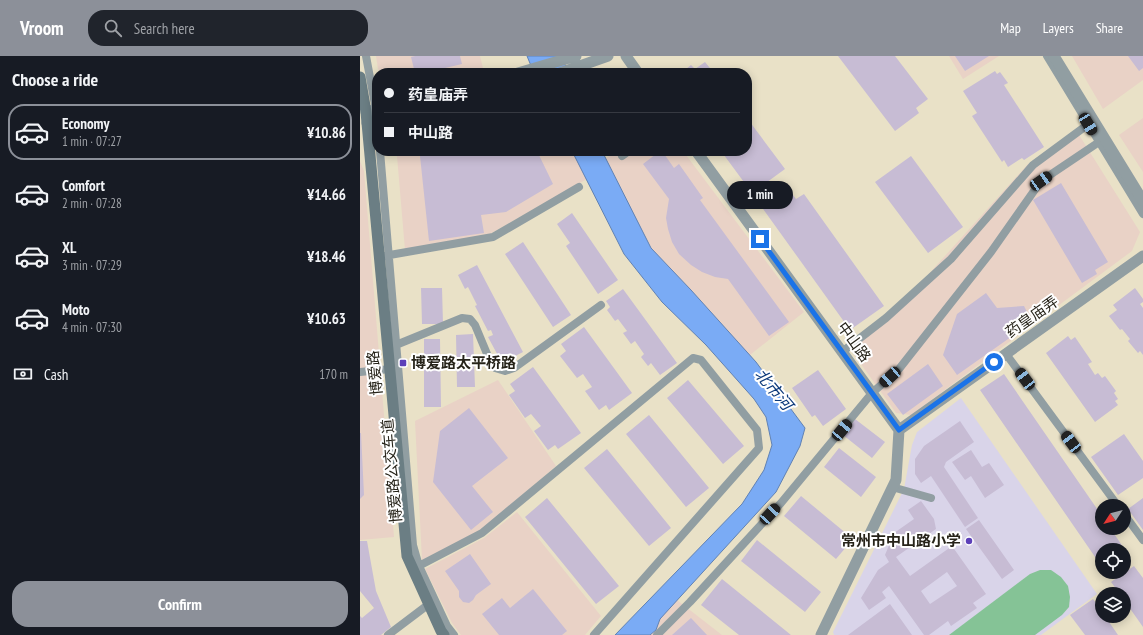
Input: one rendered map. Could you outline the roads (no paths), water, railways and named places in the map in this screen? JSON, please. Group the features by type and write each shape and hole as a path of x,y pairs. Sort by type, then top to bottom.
{"main road":[{"name":"博爱路","path":"360,77 370,117 372,137"},
{"name":"博爱路","path":"374,156 392,347 390,369 407,556 416,568 429,604 444,635"}],"street":[{"path":"574,68 608,56"},
{"path":"626,56 634,68"},
{"path":"1054,56 1102,140 1143,201"},
{"path":"534,68 571,57"},
{"name":"中山路","path":"700,156 899,430"},
{"name":"药皇庙弄","path":"899,430 1143,256"},
{"path":"821,635 896,480 899,430"}],"lane":[{"path":"366,56 370,117"},
{"path":"842,352 886,318 951,259 1033,165 1091,122 1047,56"},
{"path":"657,635 690,602 781,503 872,393 899,369 991,252 1041,181 1102,140 1143,214"},
{"path":"380,156 384,256 493,237 579,187"},
{"path":"392,347 462,318 470,320 475,325 490,361 495,368 505,371 514,368 601,305"},
{"name":"博爱路公交车道","path":"392,347 416,568 454,635"},
{"path":"1006,354 1113,499"},
{"path":"416,568 482,533 693,358 701,360 757,430 759,448 594,635"},
{"path":"360,372 390,369"},
{"path":"892,487 932,498"},
{"path":"1131,524 1143,540"},
{"path":"388,635 429,604"}],"water":[{"path":"527,56 561,56 567,68 532,68"},
{"name":"北市河","path":"575,156 605,156 651,248 756,362 805,428 800,446 776,492 660,619 656,630 650,635 615,635 742,504 764,470 772,445 766,417 754,399 706,345 662,302 624,254"}],"place":[{"name":"博爱路太平桥路","path":"403,363"},
{"name":"常州市中山路小学","path":"969,541"}]}
